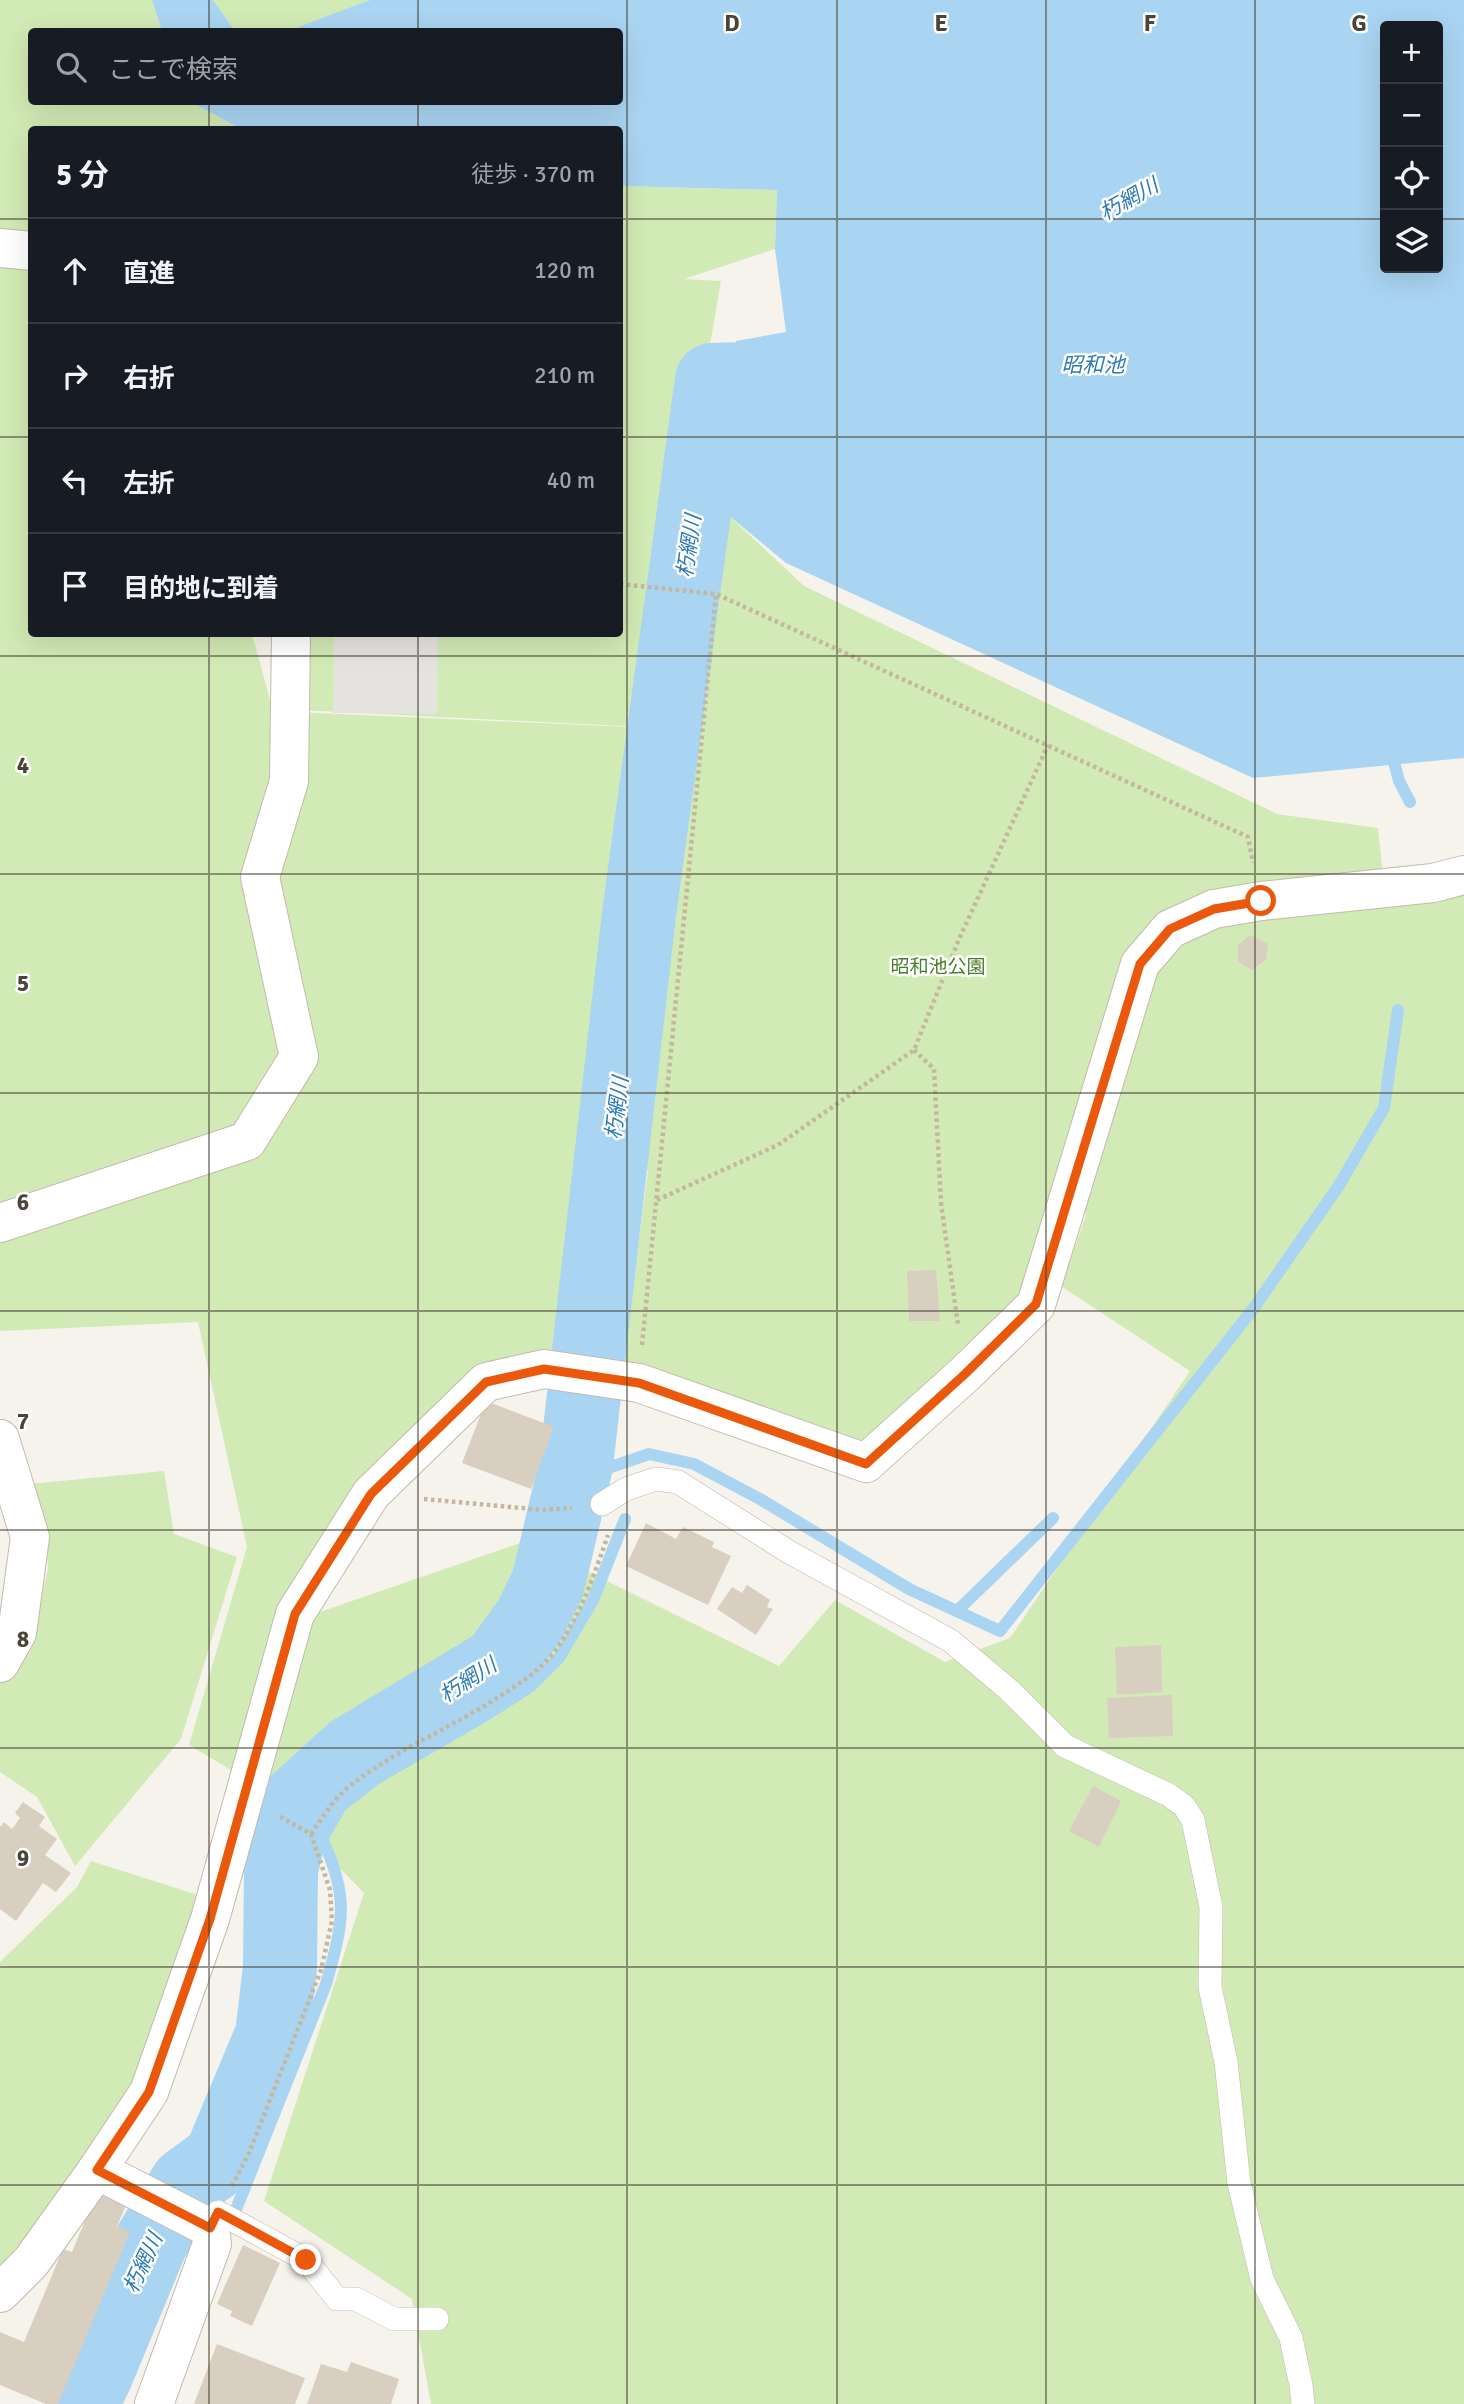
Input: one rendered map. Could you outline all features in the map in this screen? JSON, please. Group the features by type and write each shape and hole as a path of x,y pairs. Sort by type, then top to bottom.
{"street":[{"path":"0,248 28,251"},
{"path":"0,1223 247,1141 299,1057 260,877 289,781 290,637"},
{"path":"0,2292 31,2262 149,2092 210,1919 295,1614 371,1494 486,1382 544,1369 639,1383 866,1464 965,1374 1036,1304 1140,964 1170,929 1214,909 1261,901 1433,883 1464,875"},
{"path":"0,1439 30,1537 17,1633 0,1663"},
{"path":"97,2170 205,2213 210,2228 212,2244 154,2404"}],"lane":[{"path":"607,1501 626,1489 656,1479 678,1482 789,1552 951,1641 1009,1690 1065,1745 1169,1795 1184,1806 1193,1820 1211,1908 1210,1987 1226,2062 1239,2183 1262,2279 1291,2338 1303,2404"},
{"path":"205,2213 306,2260 337,2299 356,2299 394,2319 437,2319"}],"path":[{"path":"623,584 716,594 1248,837 1261,901"},
{"path":"639,1383 716,594"},
{"path":"657,1200 778,1145 914,1050 960,937 1048,745"},
{"path":"914,1050 934,1069 941,1203 965,1374"},
{"path":"371,1494 543,1510"},
{"path":"311,1834 335,1800 349,1786 373,1769 483,1708 526,1680 554,1652 587,1594 615,1514 607,1501"},
{"path":"205,2213 249,2153 321,1970 332,1921 330,1890 311,1834 282,1817"}],"green space":[{"name":"昭和池公園","path":"0,0 152,0 161,28 28,28 28,105 197,105 235,126 28,126 28,637 253,637 273,711 651,728 583,1227 570,1355 477,1383 380,1472 314,1614 526,1541 779,1666 835,1600 945,1662 1010,1638 1190,1371 1061,1286 1087,1212 1050,1244 1027,1290 866,1441 791,1427 623,1363 648,1170 627,1167 682,729 299,710 304,637 623,637 623,186 777,190 775,249 684,279 721,281 671,570 704,573 707,532 727,514 804,586 1277,814 1378,828 1386,905 1464,890 1464,2404 431,2404 412,2299 264,2201 364,1893 263,1789 189,1745 247,1547 198,1322 0,1331"},
{"path":"213,0 370,0 298,28 233,28"},
{"path":"164,1471 174,1534 237,1557 181,1739 75,1866 37,1797 0,1772 0,1682 36,1619 48,1569 45,1529 30,1484"},
{"path":"91,1861 198,1895 128,2099 0,2276 0,1962 77,1887"}],"shaded area":[{"path":"334,637 438,637 437,714 333,713"}],"water":[{"path":"152,0 213,0 233,28 161,28"},
{"name":"昭和池","path":"370,0 1464,0 1464,758 1253,778 786,563 727,514 736,341 786,332 775,249 777,190 623,186 623,126 235,126 197,105 623,105 623,28 296,28"}],"building":[{"path":"1250,935 1268,944 1266,960 1252,970 1238,962 1238,945"},
{"path":"936,1270 940,1321 909,1321 907,1271"},
{"path":"486,1401 554,1427 531,1489 462,1463"},
{"path":"646,1523 676,1539 683,1527 714,1542 712,1547 731,1556 708,1605 626,1566"},
{"path":"747,1585 770,1600 767,1607 773,1609 756,1635 717,1609 732,1587 742,1593"},
{"path":"1161,1645 1162,1692 1117,1695 1115,1647"},
{"path":"1172,1695 1173,1736 1109,1738 1107,1698"},
{"path":"1093,1786 1121,1801 1099,1847 1069,1831"},
{"path":"23,1802 45,1817 39,1826 57,1839 45,1855 71,1873 56,1892 43,1883 16,1921 0,1909 0,1827 4,1822 12,1829 20,1818 15,1813"},
{"path":"97,2192 126,2205 117,2226 130,2232 58,2404 46,2404 0,2385 0,2332 24,2342 63,2249 72,2252"},
{"path":"243,2245 280,2263 252,2326 230,2316 232,2311 217,2304"},
{"path":"217,2344 305,2378 295,2404 194,2404"},
{"path":"351,2362 399,2379 391,2404 307,2404 321,2364 347,2372"}],"waterway":[{"name":"朽網川","path":"82,2404 151,2242 186,2184 220,2159 272,2035 280,1967 281,1870 296,1803 352,1752 498,1664 530,1620 548,1583 576,1465 639,914 712,380 805,377 833,362"},
{"path":"1391,751 1399,781 1410,802"},
{"path":"572,1483 586,1480 611,1467 649,1454 694,1464 760,1499 909,1589 1000,1631 1253,1309 1338,1187 1384,1108 1398,1010"},
{"path":"957,1611 1053,1518"},
{"path":"231,2222 326,1984 336,1944 340,1927 340,1895 331,1859 322,1839 341,1806 377,1778 531,1686 559,1658 593,1600 625,1519"}],"route":[{"path":"306,2260 218,2212 210,2228 97,2170 149,2092 210,1919 295,1614 371,1494 486,1382 544,1369 639,1383 866,1464 965,1374 1036,1304 1140,964 1170,929 1214,909 1261,901"}]}
